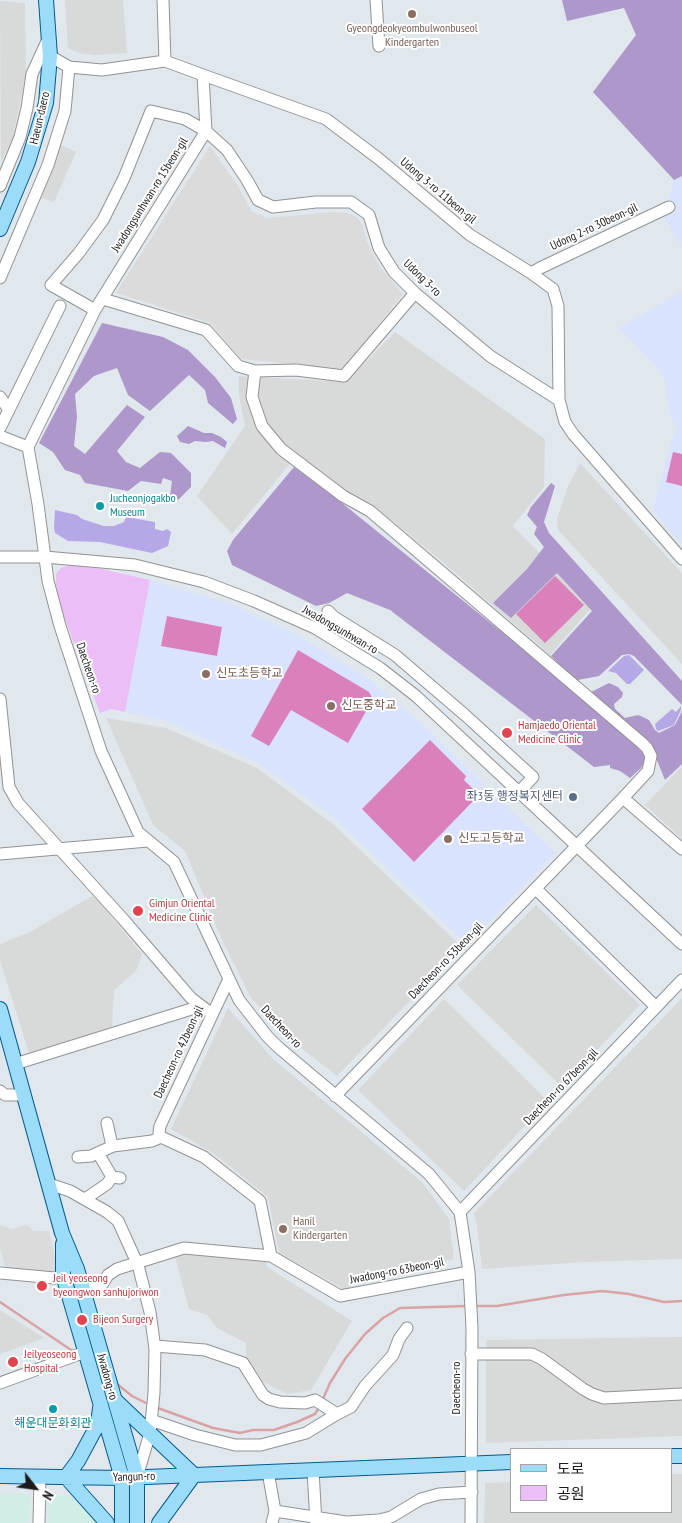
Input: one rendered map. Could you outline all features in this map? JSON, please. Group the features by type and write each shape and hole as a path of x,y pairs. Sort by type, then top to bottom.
{"main road":[{"name":"Haeun-daero","path":"0,229 28,162 46,103 50,56 46,0"},
{"name":"Jwadong-ro","path":"0,1009 62,1233 77,1269 99,1348 106,1400 122,1478 122,1523"},
{"name":"Jwadong-ro","path":"62,1233 63,1274 84,1346 137,1477 136,1523"},
{"path":"107,1523 66,1477 78,1461 98,1424 106,1400 150,1427 194,1474 159,1523"},
{"name":"Yangun-ro","path":"0,1476 122,1478 510,1462"}],"street":[{"path":"163,0 165,61"},
{"path":"376,0 379,46"},
{"path":"0,186 3,169 22,130 28,108 32,74 49,37"},
{"path":"50,56 69,68 102,70 165,61 203,75 206,131"},
{"path":"0,278 48,165 65,111 69,68"},
{"name":"Udong 3-ro 11beon-gil","path":"203,75 326,119 379,159 470,235 553,289 558,306 559,400"},
{"name":"Jwadongsunhwan-ro 15beon-gil","path":"28,447 95,310 206,131 185,119 151,110 124,178 103,220 51,285 95,310"},
{"name":"Udong 3-ro","path":"206,131 227,150 258,200 273,207 316,202 351,202 369,215 379,248 394,272 415,293 490,356 559,400"},
{"name":"Udong 2-ro 30beon-gil","path":"531,273 669,207"},
{"path":"103,299 206,330 238,366 255,371 296,370 344,376 415,293"},
{"path":"0,428 60,306"},
{"path":"255,371 252,397 262,426 281,449 343,496 370,511 525,641 647,748 651,756 648,771 577,846"},
{"path":"0,397 8,410"},
{"path":"559,400 565,422 573,434 682,559"},
{"path":"0,436 28,447 46,557"},
{"name":"Jwadongsunhwan-ro","path":"0,557 46,557 135,565 204,582 254,601 323,634 380,668 416,696 682,944"},
{"name":"Daecheon-ro","path":"46,557 48,581 60,626 101,751 138,832 174,862 239,1000 267,1036 335,1096 429,1174 460,1212 470,1272 472,1328 472,1523"},
{"path":"323,634 331,614 395,655 533,777 520,792"},
{"path":"0,700 9,787 18,803 117,912 191,998 212,1014"},
{"path":"623,798 682,850"},
{"path":"0,854 148,841"},
{"name":"Daecheon-ro 53beon-gil","path":"335,1096 577,846"},
{"path":"536,889 656,1007"},
{"name":"Daecheon-ro 42beon-gil","path":"161,1137 159,1133 160,1126 228,979"},
{"name":"Daecheon-ro 67beon-gil","path":"460,1212 682,980"},
{"path":"15,1064 201,1006"},
{"path":"0,1091 5,1095 24,1095"},
{"path":"107,1123 112,1146"},
{"path":"78,1157 91,1156 112,1146 152,1141 161,1137 204,1157 260,1201 271,1256"},
{"path":"85,1199 116,1178 98,1152"},
{"path":"49,1184 70,1190 107,1212 118,1221 137,1263 150,1312 155,1346 154,1392 150,1427 137,1477"},
{"name":"Jwadong-ro 63beon-gil","path":"83,1292 101,1286 108,1275 113,1272 184,1248 271,1256 340,1296 470,1272"},
{"path":"0,1273 55,1278 63,1274"},
{"path":"150,1427 195,1435 234,1445 261,1445 306,1433 351,1407 366,1386 393,1355 399,1340 407,1328"},
{"path":"0,1383 63,1360 84,1346"},
{"path":"155,1346 205,1350 243,1363 262,1395 269,1399 280,1402 310,1402 337,1414"},
{"path":"471,1354 532,1354 542,1359 583,1389 604,1398 682,1394"},
{"path":"313,1470 315,1519"},
{"path":"268,1472 274,1511 272,1523"},
{"path":"39,1523 40,1477"},
{"path":"274,1511 315,1519 346,1522 382,1521 422,1499 439,1494 472,1492"}],"shaded area":[{"path":"65,0 123,0 127,53 95,55 79,53 68,48"},
{"path":"562,0 682,0 682,176 674,180 593,92 636,35 624,8 567,21"},
{"path":"0,1 25,3 26,73 13,137 1,162"},
{"path":"59,144 76,152 54,202 39,197"},
{"path":"210,146 238,186 251,211 267,218 334,212 347,213 355,216 362,223 366,240 380,267 403,294 343,369 241,359 210,323 116,293"},
{"path":"682,176 682,248 664,216 674,180"},
{"path":"682,291 682,544 667,529 653,509 672,439 677,428 669,414 666,385 659,369 619,328"},
{"path":"102,323 163,337 188,350 215,377 231,398 237,419 233,424 208,403 205,390 189,375 150,411 128,395 117,368 94,376 75,394 77,417 74,446 85,454 127,405 145,417 117,451 126,462 140,468 160,452 171,453 191,473 191,487 178,500 170,496 172,481 163,478 161,484 141,481 128,491 85,483 80,475 65,470 53,452 39,443"},
{"path":"395,332 545,439 544,487 513,526 592,607 550,655 438,558 372,504 346,493 297,455 232,534 197,496 245,426 239,395 239,376 346,382"},
{"path":"188,426 204,433 212,433 221,437 227,442 225,448 213,441 195,441 189,444 180,442 177,436"},
{"path":"673,452 682,454 682,486 666,482"},
{"path":"580,463 682,573 682,664 558,530 557,519 567,489"},
{"path":"294,467 337,499 638,742 645,751 645,761 641,768 630,778 620,771 610,768 610,765 594,767 390,610 347,593 329,603 316,606 232,565 227,551 233,540"},
{"path":"551,483 555,486 544,522 549,533 682,681 682,705 634,656 629,654 622,655 599,676 578,680 572,677 551,656 592,611 557,573 511,618 493,603 527,569 544,547 534,534 537,527 527,515 531,507"},
{"path":"55,510 77,515 82,519 104,526 114,526 124,522 126,517 155,522 155,529 163,531 167,529 171,532 168,546 152,553 100,542 68,541 55,533"},
{"path":"555,576 584,605 545,643 516,614"},
{"path":"150,580 232,604 301,637 370,680 429,731 555,853 467,944 333,817 260,764 167,721 125,712"},
{"path":"167,616 222,627 217,656 161,646"},
{"path":"298,650 369,692 373,699 348,743 291,710 269,746 251,736"},
{"path":"629,655 644,670 630,684 627,684 616,673 608,671 624,656"},
{"path":"609,683 618,687 623,693 622,697 614,704 615,709 625,718 638,715 649,720 659,733 675,725 682,711 682,764 665,780 652,748 591,695 591,692"},
{"path":"681,706 674,725 658,731 656,729 655,724 672,709 676,712"},
{"path":"106,718 166,728 257,768 334,825 462,947 337,1076 290,1039 251,998 222,940 185,851 153,825"},
{"path":"430,740 466,776 464,780 479,795 414,862 362,809"},
{"path":"682,766 682,839 645,805"},
{"path":"92,896 142,954 136,971 114,990 112,1027 29,1053 0,960 0,944 30,932"},
{"path":"536,905 640,1005 562,1087 457,985"},
{"path":"682,998 682,1259 584,1262 482,1269 474,1213"},
{"path":"444,999 548,1101 464,1191 358,1090"},
{"path":"228,1008 273,1059 422,1182 449,1219 454,1259 370,1278 344,1289 279,1253 268,1197 213,1153 171,1129"},
{"path":"27,1224 33,1231 49,1231 58,1269 48,1274 5,1267 0,1247 0,1225 13,1229"},
{"path":"174,1253 265,1260 267,1267 352,1321 311,1390 287,1394 261,1381 246,1358 246,1343 217,1328 207,1315 189,1309"},
{"path":"0,1310 44,1338 0,1354"},
{"path":"682,1337 682,1436 486,1443 486,1340"},
{"path":"672,1474 682,1474 682,1523 484,1523 485,1483 510,1482 510,1513 672,1513"},
{"path":"0,1494 30,1494 29,1523 0,1523"},
{"path":"51,1495 75,1495 102,1523 47,1523 47,1499"}],"green space":[{"path":"70,565 102,569 150,580 125,712 111,709 100,713 60,606 56,574 61,568"}],"waterway":[{"path":"473,1306 497,1306 602,1291 629,1294 664,1302 682,1301"},
{"path":"0,1302 74,1352"},
{"path":"322,1401 330,1383 345,1359 365,1334 383,1318 400,1308 468,1306"},
{"path":"117,1384 132,1396 150,1405"},
{"path":"155,1407 213,1428 240,1433 253,1430 274,1430 315,1414 320,1406"}],"place":[{"name":"Gyeongdeokyeombulwonbuseol Kindergarten","path":"412,14"},
{"name":"Jucheonjogakbo Museum","path":"100,506"},
{"name":"신도초등학교","path":"206,674"},
{"name":"신도중학교","path":"331,706"},
{"name":"Hamjaedo Oriental Medicine Clinic","path":"507,733"},
{"name":"좌3동 행정복지센터","path":"573,797"},
{"name":"신도고등학교","path":"448,839"},
{"name":"Gimjun Oriental Medicine Clinic","path":"138,911"},
{"name":"Hanil Kindergarten","path":"283,1229"},
{"name":"Jeil yeoseong byeongwon sanhujoriwon","path":"42,1286"},
{"name":"Bijeon Surgery","path":"82,1320"},
{"name":"Jeilyeoseong Hospital","path":"13,1362"},
{"name":"해운대문화회관","path":"53,1409"}]}
